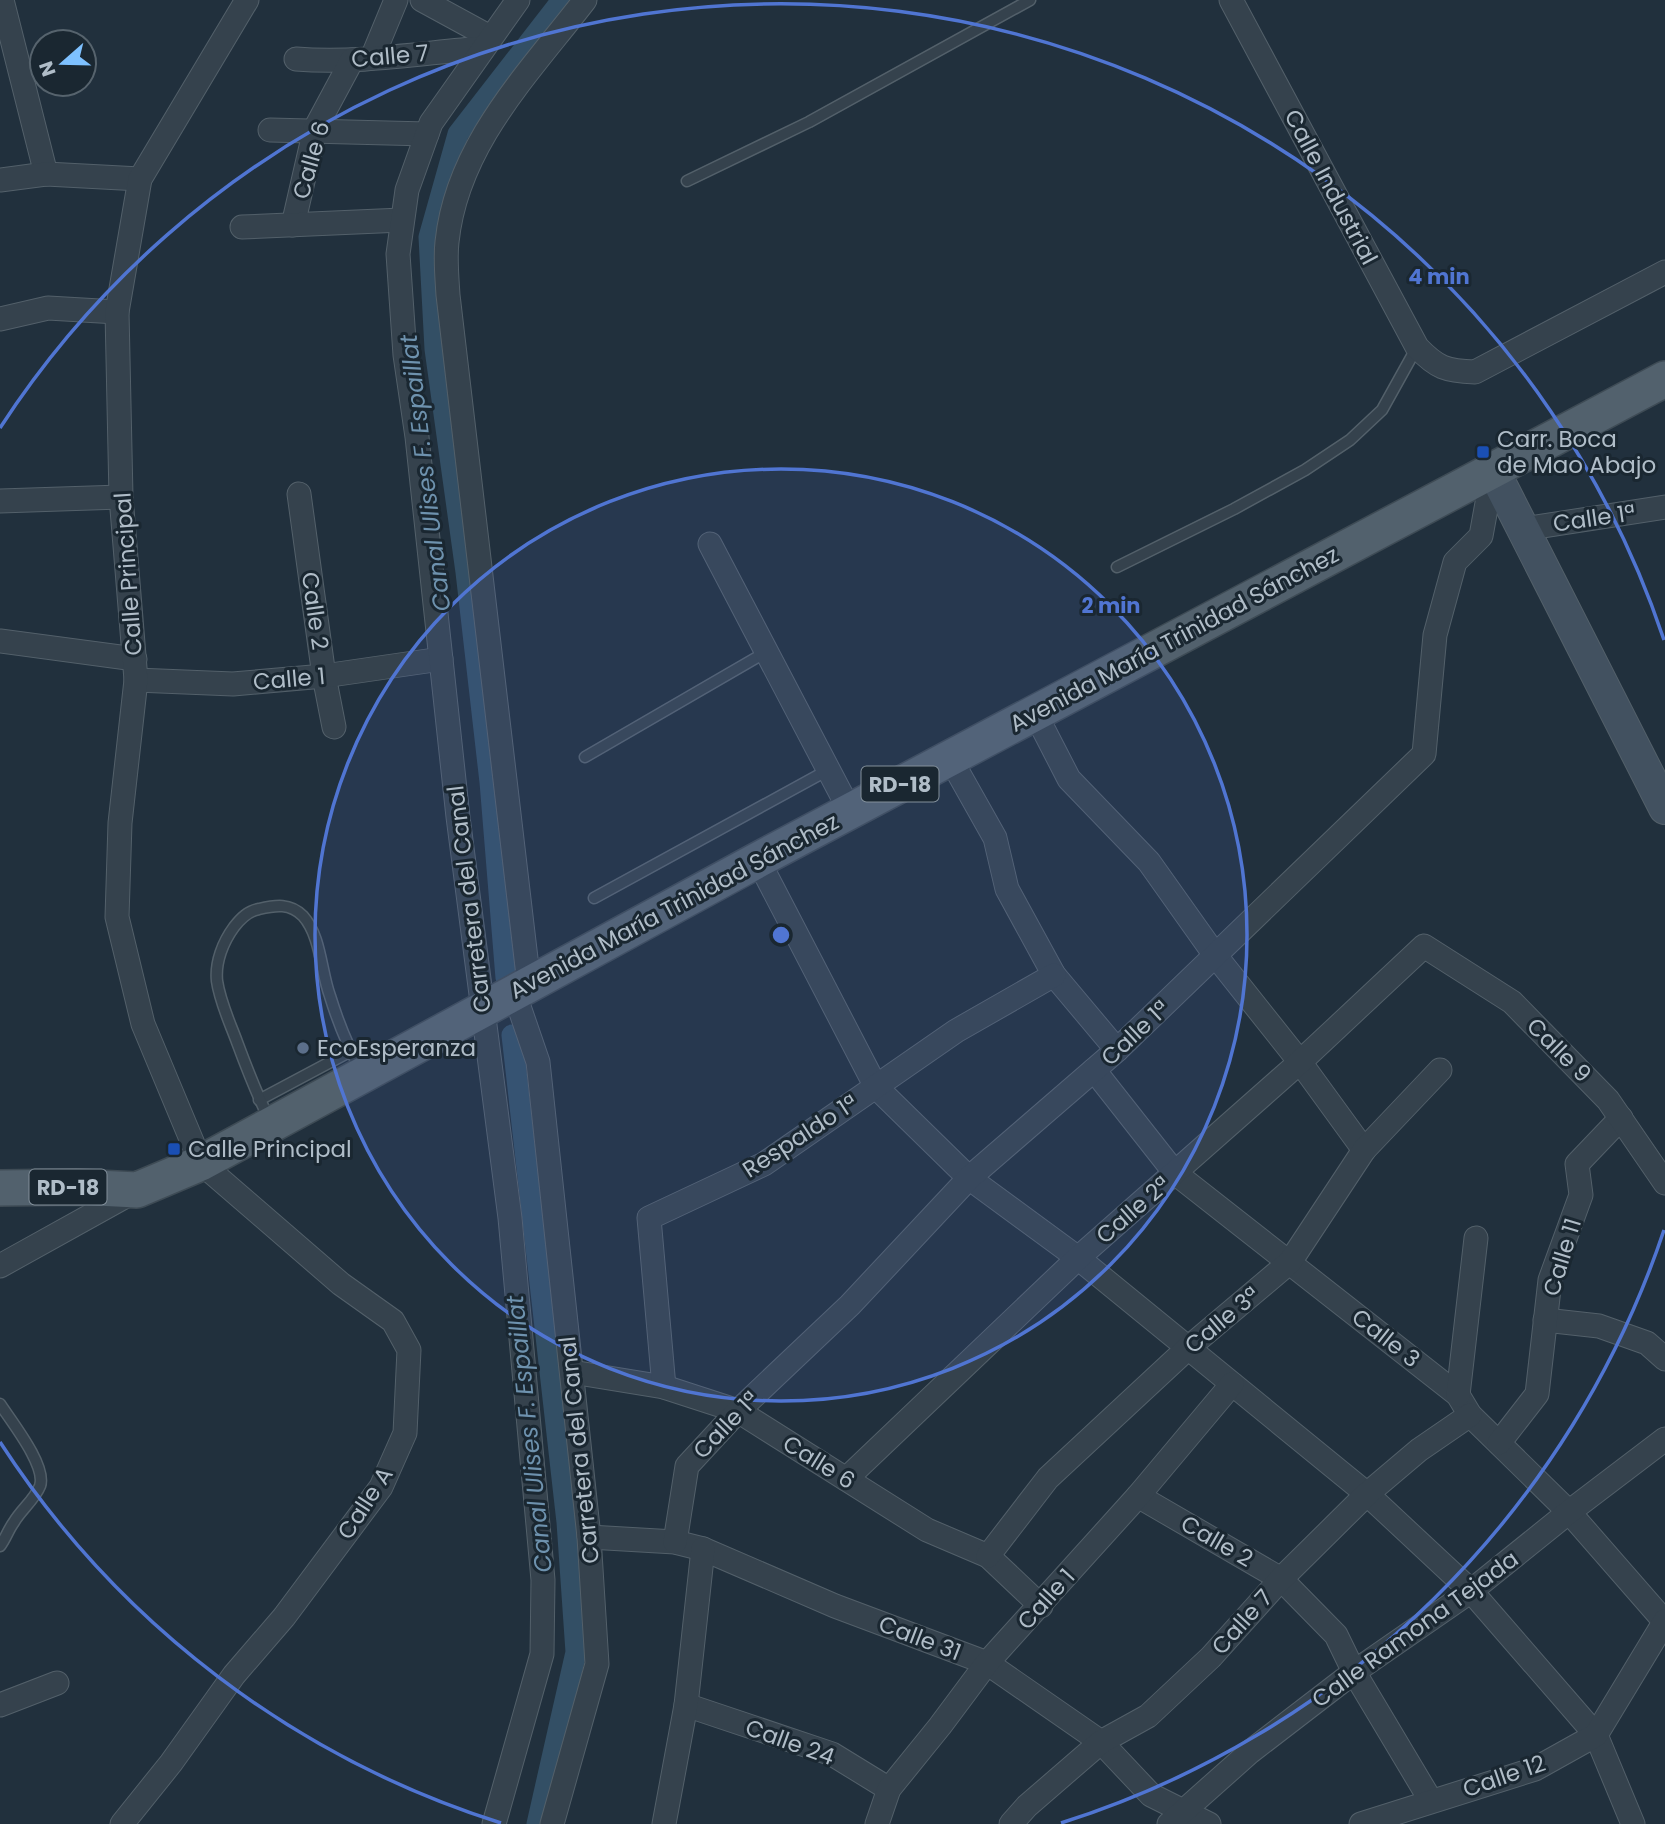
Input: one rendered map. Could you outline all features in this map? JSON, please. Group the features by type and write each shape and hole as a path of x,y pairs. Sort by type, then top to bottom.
{"main road":[{"name":"Avenida María Trinidad Sánchez","path":"0,1188 76,1187 137,1190 201,1163 266,1113 358,1063 482,1012 758,860 1665,379"}],"street":[{"path":"2,0 46,174"},
{"name":"Calle Principal","path":"201,1163 143,1024 117,917 120,823 135,670 121,497 117,312 139,179 247,0"},
{"name":"Calle 6","path":"293,225 315,130 362,59 396,0"},
{"path":"422,0 487,42"},
{"name":"Carretera del Canal","path":"494,1824 542,1654 543,1580 510,1218 482,1012 405,355 398,254 407,190 431,123 518,0"},
{"name":"Carretera del Canal","path":"552,1824 597,1664 589,1537 538,1062 522,988 448,295 446,243 456,194 471,155 493,118 585,0"},
{"name":"Calle Industrial","path":"1231,0 1417,347 1433,363 1450,371 1475,372 1665,272"},
{"name":"Calle 7","path":"296,59 362,59 487,42"},
{"path":"270,130 428,134"},
{"path":"0,180 46,174 139,179"},
{"path":"242,227 402,220"},
{"path":"0,319 48,308 117,312"},
{"path":"1493,470 1665,808"},
{"name":"Calle 1ª","path":"674,1542 687,1466 738,1411 850,1305 969,1178 1117,1050 1424,754 1435,635 1455,562 1481,536 1493,470"},
{"name":"Calle 2","path":"299,494 324,676 334,727"},
{"path":"0,501 121,497"},
{"name":"Calle 1ª","path":"1524,528 1665,508"},
{"path":"710,544 850,811"},
{"path":"0,641 135,670"},
{"name":"Calle 1","path":"135,670 233,684 324,676 441,659"},
{"path":"1035,713 1069,779 1149,862 1215,955 1300,1062 1364,1150"},
{"path":"950,758 995,838 1007,889 1054,975 1117,1050"},
{"path":"758,860 876,1087 969,1178 1077,1258 1367,1494 1471,1591 1596,1735 1633,1824"},
{"name":"Calle 2ª","path":"846,1479 1077,1258 1300,1062 1424,946"},
{"name":"Calle 9","path":"1424,946 1512,1002 1608,1100 1665,1183"},
{"name":"Respaldo 1ª","path":"664,1387 649,1218 764,1164 956,1031 1054,975"},
{"name":"Calle 3","path":"1094,1070 1175,1173 1458,1395 1470,1415 1569,1512 1665,1622"},
{"name":"Calle 3ª","path":"988,1556 1048,1478 1188,1348 1290,1262 1364,1150 1440,1070"},
{"name":"Calle 11","path":"1499,1443 1537,1394 1550,1280 1581,1195 1577,1164 1621,1118"},
{"name":"Calle A","path":"122,1824 171,1763 234,1675 284,1617 381,1487 405,1433 409,1350 393,1321 341,1284 201,1163"},
{"path":"0,1266 137,1190"},
{"path":"1458,1395 1476,1238"},
{"path":"1545,1320 1600,1326 1647,1343 1665,1359"},
{"name":"Calle 6","path":"572,1371 664,1387 738,1411 927,1530 988,1556 1041,1606"},
{"name":"Calle 1","path":"877,1824 889,1789 987,1663 1138,1496 1232,1384"},
{"name":"Calle 7","path":"1011,1824 1027,1806 1101,1742 1148,1716 1211,1657 1281,1579 1367,1494 1419,1450 1470,1415"},
{"name":"Calle Ramona Tejada","path":"1176,1818 1250,1752 1354,1672 1471,1591 1665,1439"},
{"name":"Calle 2","path":"1138,1496 1281,1579 1336,1635 1354,1672 1431,1801"},
{"name":"Calle 31","path":"589,1537 674,1542 703,1549 835,1606 987,1663 1101,1742 1151,1796 1176,1818 1209,1824"},
{"path":"663,1824 685,1705 703,1549"},
{"name":"Calle 12","path":"1361,1824 1388,1819 1431,1801 1535,1769 1596,1735 1665,1622"},
{"path":"0,1705 57,1683"},
{"name":"Calle 24","path":"685,1705 832,1754 889,1789"},
{"path":"1027,1806 1041,1824"}],"lane":[{"path":"687,181 808,122 1030,0"},
{"path":"1117,567 1234,509 1305,470 1349,440 1382,410 1417,347"},
{"path":"586,757 766,652"},
{"path":"594,898 828,770"},
{"path":"266,1113 226,1014 217,980 220,951 228,935 241,918 253,910 278,905 294,908 306,919 313,934 329,995 358,1063"},
{"path":"0,1404 35,1459 41,1475 40,1487 12,1524 8,1536 0,1546"}],"waterway":[{"name":"Canal Ulises F. Espaillat","path":"506,978 490,782 466,572 435,349 429,237 458,134 562,0"},
{"name":"Canal Ulises F. Espaillat","path":"512,1035 567,1522 576,1652 537,1824"}],"place":[{"name":"Carr. Boca de Mao Abajo","path":"1483,452"},
{"name":"EcoEsperanza","path":"303,1048"},
{"name":"Calle Principal","path":"174,1149"}]}
